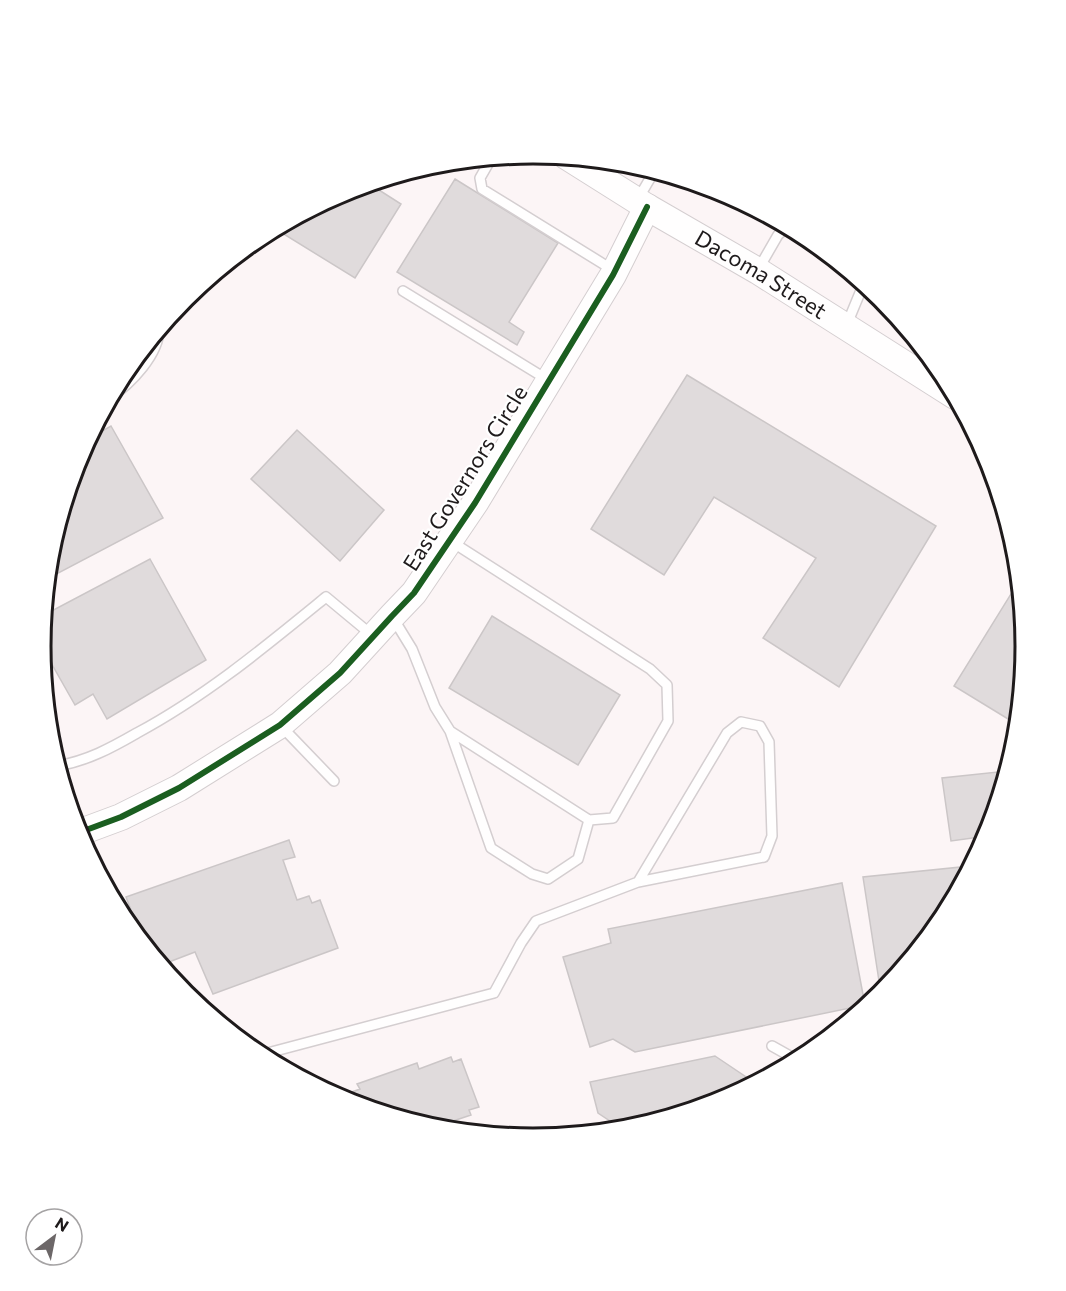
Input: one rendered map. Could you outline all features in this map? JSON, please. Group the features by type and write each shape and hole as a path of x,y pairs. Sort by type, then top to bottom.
{"street":[{"name":"Dacoma Street","path":"583,167 642,204 758,271 939,386"},
{"name":"East Governors Circle","path":"88,829 121,817 179,788 280,725 340,673 414,592 475,503 615,271 642,204"}],"lane":[{"path":"487,166 480,178 482,189 615,271"},
{"path":"642,204 652,179"},
{"path":"758,271 781,233"},
{"path":"403,291 548,380"},
{"path":"846,327 860,292"},
{"path":"136,373 153,350"},
{"path":"449,541 650,669 667,685 668,721 612,818 589,820 450,731"},
{"path":"66,764 94,757 173,714 248,661 326,597 374,636"},
{"path":"392,616 412,649 435,707 450,731 491,848 532,874 548,879 578,859 589,820"},
{"path":"274,1051 494,993 536,921 638,882 764,857 772,836 770,754 769,742 760,726 741,722 727,733 638,882"},
{"path":"280,725 334,781"},
{"path":"772,1046 787,1055"}],"building":[{"path":"455,179 558,243 509,322 524,332 517,345 397,272"},
{"path":"378,189 401,204 355,278 283,234 320,213"},
{"path":"687,375 936,526 839,687 763,638 816,558 714,497 664,575 591,529"},
{"path":"111,426 163,518 56,574 67,521 88,461 101,432"},
{"path":"297,430 384,510 340,561 251,479"},
{"path":"150,559 206,660 107,719 93,694 75,705 52,664 52,611"},
{"path":"1012,592 1015,646 1009,720 954,686"},
{"path":"492,616 620,695 578,765 449,688"},
{"path":"998,772 975,838 951,841 942,778"},
{"path":"289,840 295,857 283,860 297,900 309,896 312,903 320,900 338,948 213,994 195,952 170,962 132,913 126,897"},
{"path":"961,867 934,913 879,981 863,877"},
{"path":"842,883 863,996 851,1008 635,1052 613,1039 590,1047 563,957 611,943 608,929"},
{"path":"715,1056 747,1078 688,1102 610,1121 598,1113 590,1082"},
{"path":"451,1057 453,1062 461,1059 479,1107 469,1110 471,1115 454,1120 408,1111 352,1092 360,1089 357,1084 417,1063 419,1069"}],"cycle path":[{"path":"88,829 121,817 179,788 280,725 340,673 414,593 475,503 613,275 647,207"}]}
